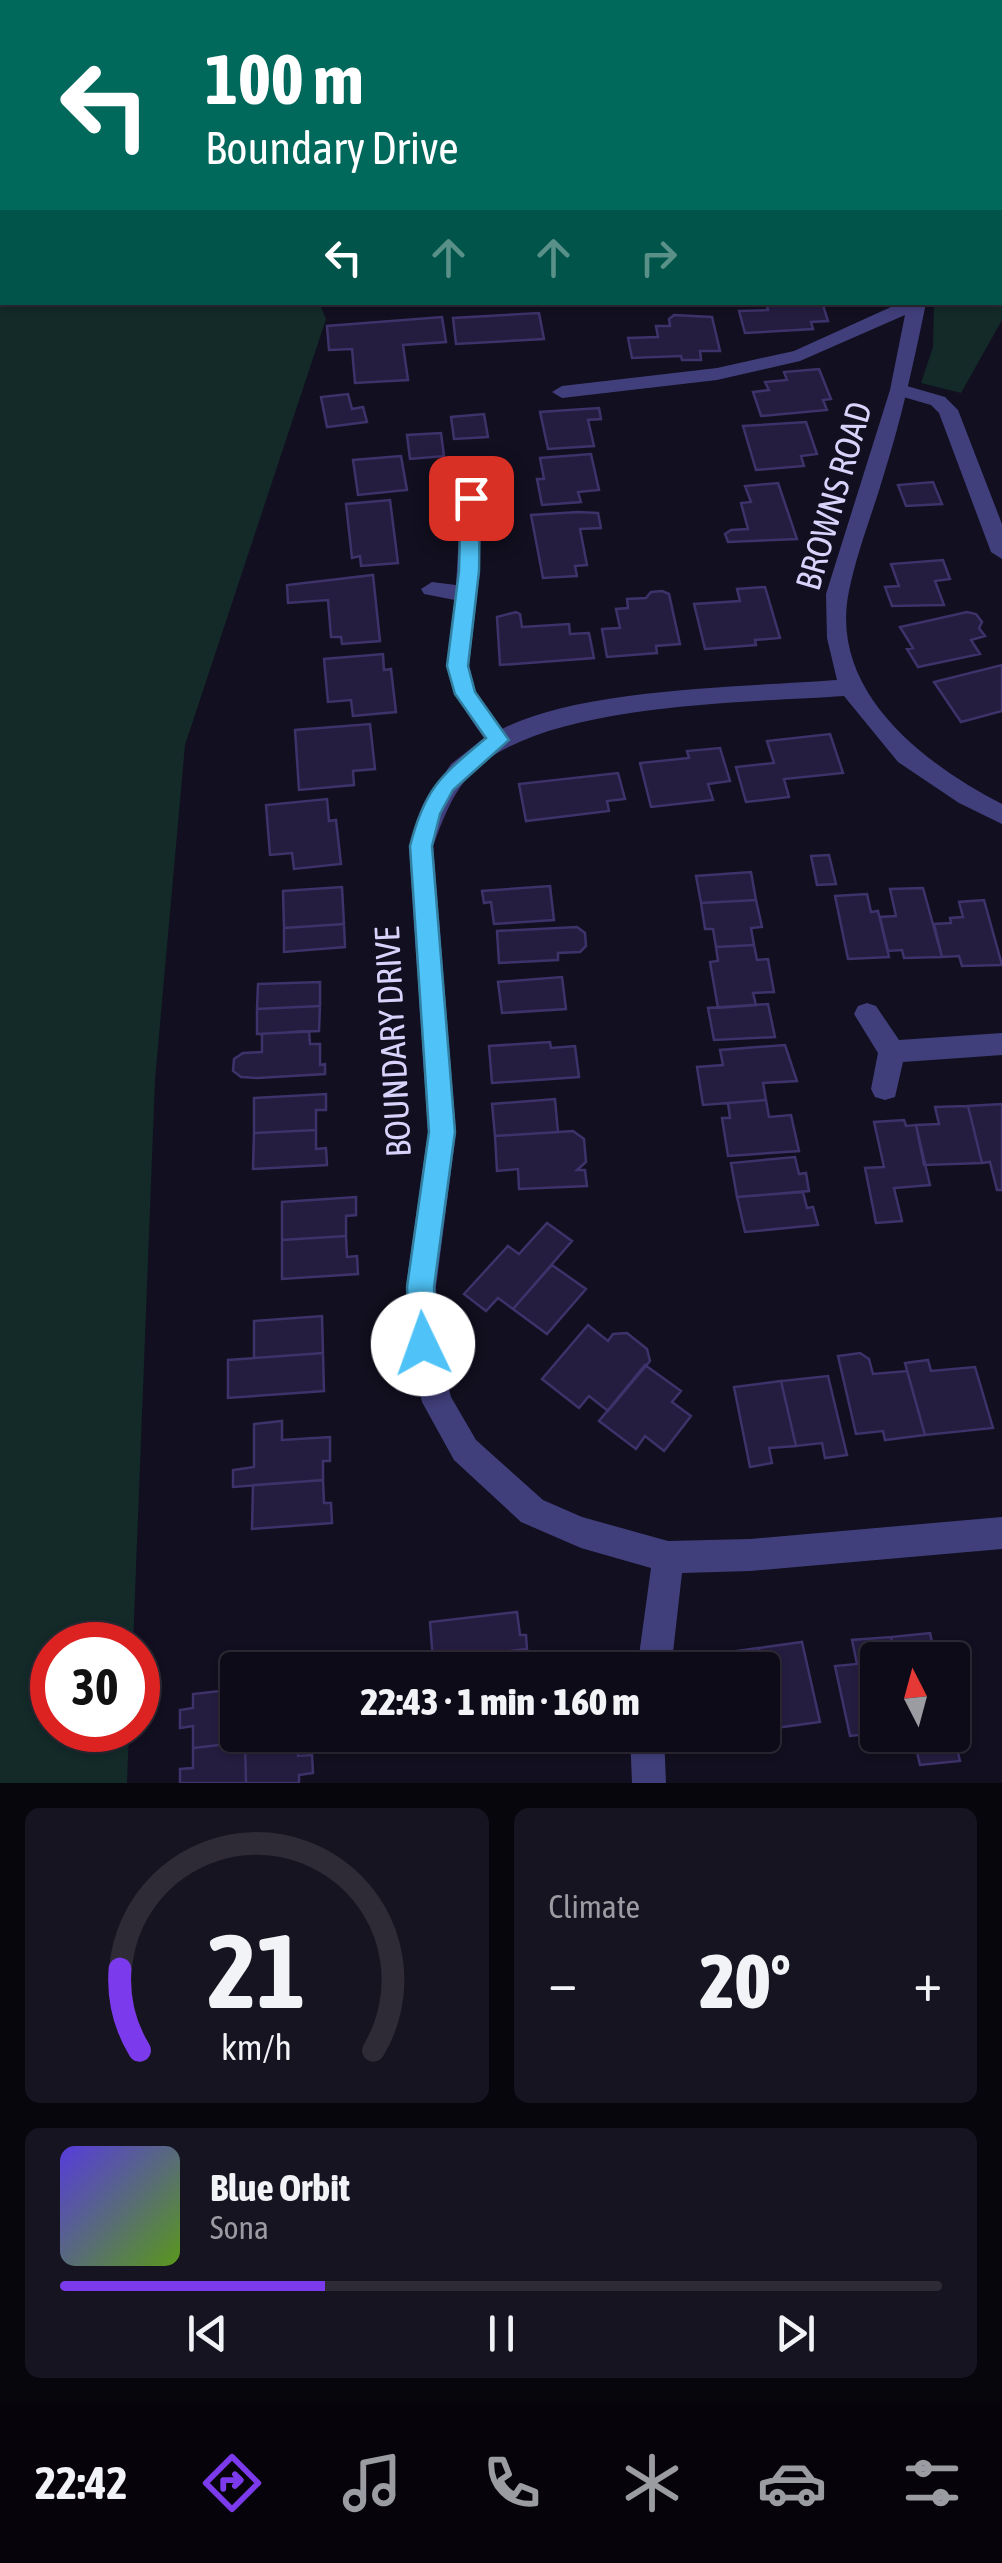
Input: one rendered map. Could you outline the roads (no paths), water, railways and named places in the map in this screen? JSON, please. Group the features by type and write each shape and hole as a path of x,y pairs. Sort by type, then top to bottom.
{"street":[{"path":"562,392 717,374 800,355 912,305"},
{"name":"BROWNS ROAD","path":"916,305 900,390 837,594 838,638 850,686 906,756 1002,815"},
{"path":"900,390 938,401 948,410 1002,552"},
{"path":"471,498 458,666 465,694 498,740"},
{"path":"432,588 466,594"},
{"name":"BOUNDARY DRIVE","path":"850,686 577,710 498,740 444,785 429,814 421,846 442,1132 420,1287 423,1344 438,1402 465,1450 494,1481 532,1511 581,1532 668,1557 750,1554 1002,1532"},
{"path":"867,1014 892,1052 884,1089"},
{"path":"892,1052 1002,1044"},
{"path":"656,1652 668,1557"},
{"path":"648,1752 649,1783"}]}
